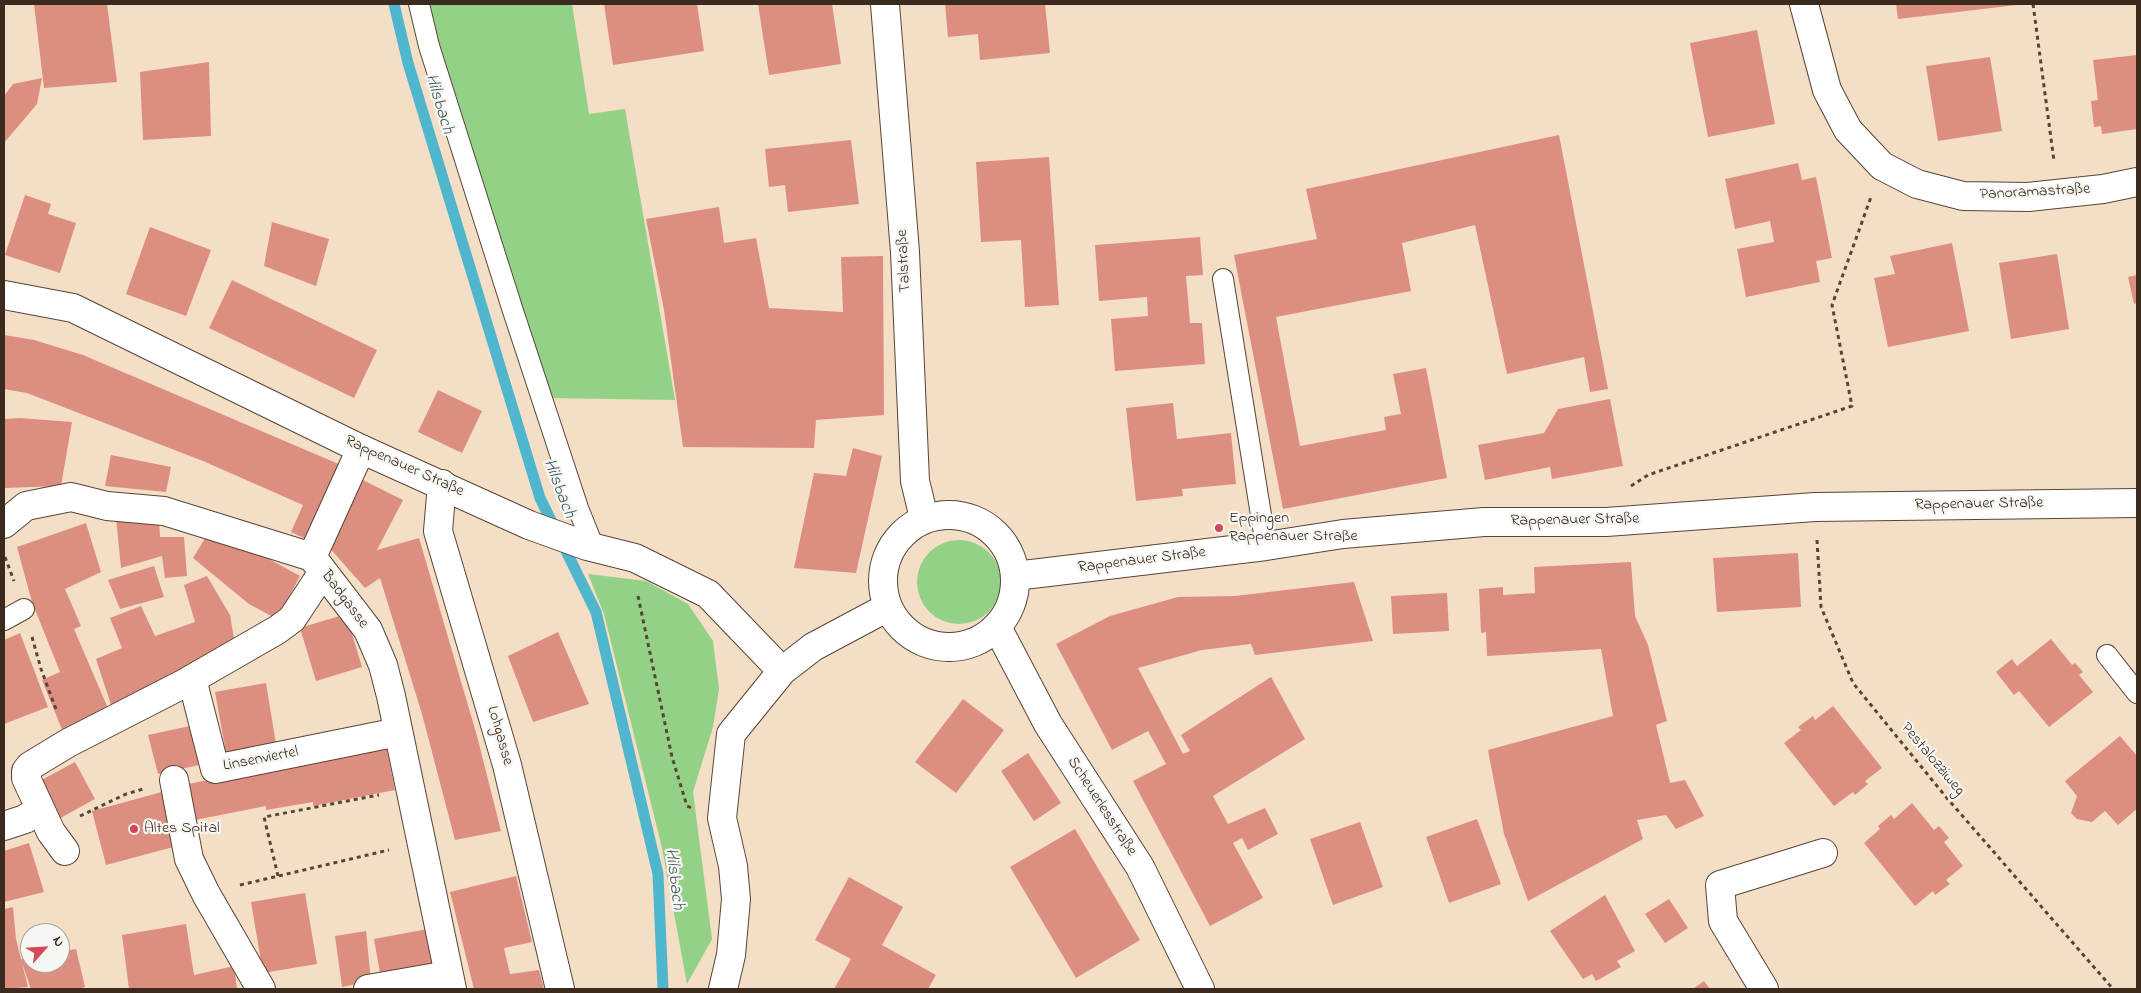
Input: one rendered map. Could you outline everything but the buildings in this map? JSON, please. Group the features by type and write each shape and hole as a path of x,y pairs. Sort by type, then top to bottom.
{"street":[{"name":"Talstraße","path":"885,4 905,252 915,481 924,518"},
{"name":"Panoramastraße","path":"1804,4 1827,90 1848,130 1882,166 1918,184 1963,196 2028,197 2103,189 2137,182"},
{"name":"Rappenauer Straße","path":"4,295 73,308 361,449 530,525 591,547 635,558 708,594 782,672"},
{"path":"65,851 51,832 26,778 26,771 30,766 68,743 192,679 277,630 292,619 318,564 361,449"},
{"name":"Lohgasse","path":"442,484 438,531 508,765 560,989"},
{"name":"Badgasse","path":"4,524 26,506 71,497 107,506 164,511 318,564 368,630 383,665 422,842 450,982"},
{"name":"Rappenauer Straße","path":"1015,576 1266,546 1343,534 1484,522 1606,522 1815,507 2137,504"},
{"path":"948,514 974,519 994,531 1010,554 1015,576 1013,598 998,627 977,640 955,647 938,647 917,639 897,623 888,607 883,588 884,564 890,550 905,530 924,518 948,514"},
{"path":"723,989 731,955 736,899 733,866 722,818 731,734 782,672 812,647 888,607"},
{"name":"Scheuerlesstraße","path":"998,627 1048,724 1140,867 1200,989"},
{"name":"Linsenviertel","path":"192,679 215,769 398,732"},
{"path":"174,780 189,859 206,894 261,989"},
{"path":"4,826 25,819 40,808"},
{"path":"1764,989 1723,921 1720,885 1823,853"},
{"path":"368,989 450,982"}],"lane":[{"path":"419,4 429,46 512,311 591,547"},
{"path":"1223,279 1266,546"},
{"path":"4,620 24,609"},
{"path":"2107,655 2137,692"}],"path":[{"path":"2033,4 2059,194"},
{"path":"1606,522 1614,496 1648,475 1852,406 1832,305 1882,166"},
{"name":"Pestalozziweg","path":"1815,507 1821,607 1853,683 1946,797 2114,989"},
{"path":"635,558 638,594 672,757 687,806 722,818"},
{"path":"24,609 41,669 68,743"},
{"path":"278,876 264,817 410,789"},
{"path":"77,818 126,794"},
{"path":"239,886 422,842"}],"green space":[{"path":"426,4 572,4 589,114 625,109 675,400 548,398"},
{"path":"959,540 975,543 989,552 998,566 1001,582 998,598 989,612 975,621 959,624 943,621 929,612 920,598 917,582 920,566 929,552 943,543"},
{"path":"588,574 646,581 688,604 713,641 719,689 713,727 693,792 712,939 687,984 662,848 604,614"}],"waterway":[{"name":"Hilsbach","path":"394,4 408,63 540,498 596,612 658,874 663,989"}],"place":[{"name":"Eppingen Rappenauer Straße","path":"1219,528"},
{"name":"Altes Spital","path":"134,829"}]}
